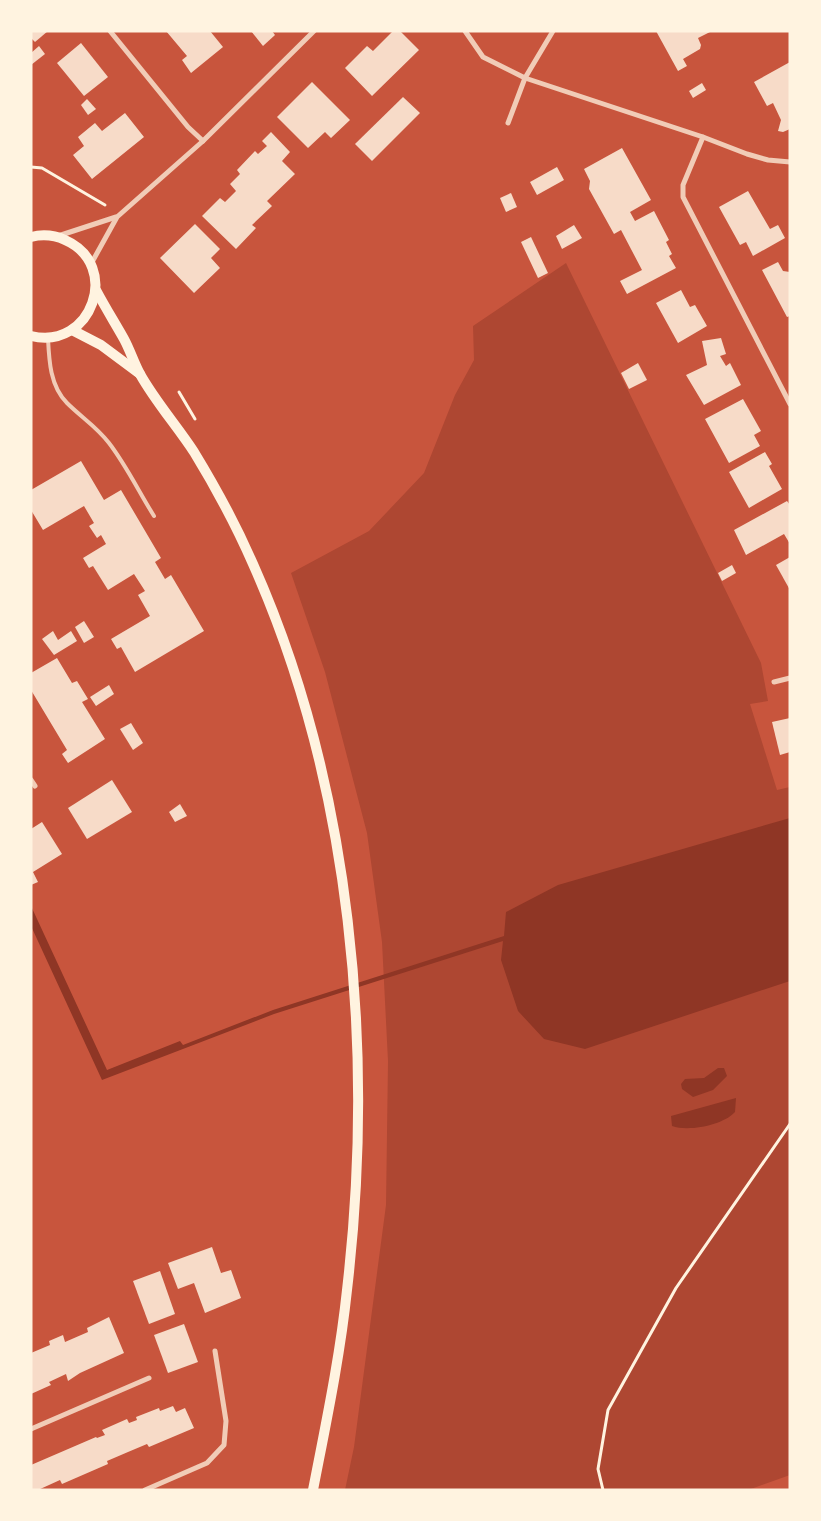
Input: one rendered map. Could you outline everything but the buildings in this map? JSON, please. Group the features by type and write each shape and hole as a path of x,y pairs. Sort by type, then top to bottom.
{"main road":[{"path":"33,234 57,236 77,247 91,264 96,290 124,339 140,374 209,477 238,532 265,592 284,643 323,782 339,871 355,1010 358,1086 357,1164 352,1248 342,1331 314,1490"},
{"path":"31,336 48,338 72,330 84,320 92,306 96,290"},
{"path":"72,330 101,345 140,374"}],"street":[{"path":"110,31 191,130 203,141"},
{"path":"91,264 117,217 203,141 314,31"},
{"path":"465,31 483,57 524,78 761,158 790,162"},
{"path":"508,123 524,78 553,31"},
{"path":"703,137 683,185 683,197 790,404"},
{"path":"57,236 117,217"},
{"path":"774,682 790,678"},
{"path":"31,780 36,786"},
{"path":"145,1490 207,1463 224,1445 226,1421 215,1350"},
{"path":"31,1429 149,1378"}],"lane":[{"path":"48,338 49,365 66,402 91,423 110,444 154,516"}],"path":[{"path":"31,167 42,168 106,206 113,200"},
{"path":"178,392 199,425"},
{"path":"603,1490 598,1469 608,1410 676,1288 790,1124"}],"shaded area":[{"path":"566,263 761,663 768,701 750,704 777,790 790,787 790,1475 748,1490 345,1490 354,1447 386,1205 388,1061 382,942 367,833 325,672 291,573 369,531 424,473 455,395 474,360 473,326"},
{"path":"790,818 790,981 585,1049 544,1039 518,1011 501,960 503,941 274,1014 102,1080 31,926 31,906 107,1070 180,1041 183,1045 273,1010 504,936 506,912 558,885"},
{"path":"718,1068 724,1068 727,1076 713,1090 693,1097 682,1089 681,1084 685,1079 704,1078"},
{"path":"736,1098 735,1112 722,1121 696,1128 672,1126 671,1116"}]}
